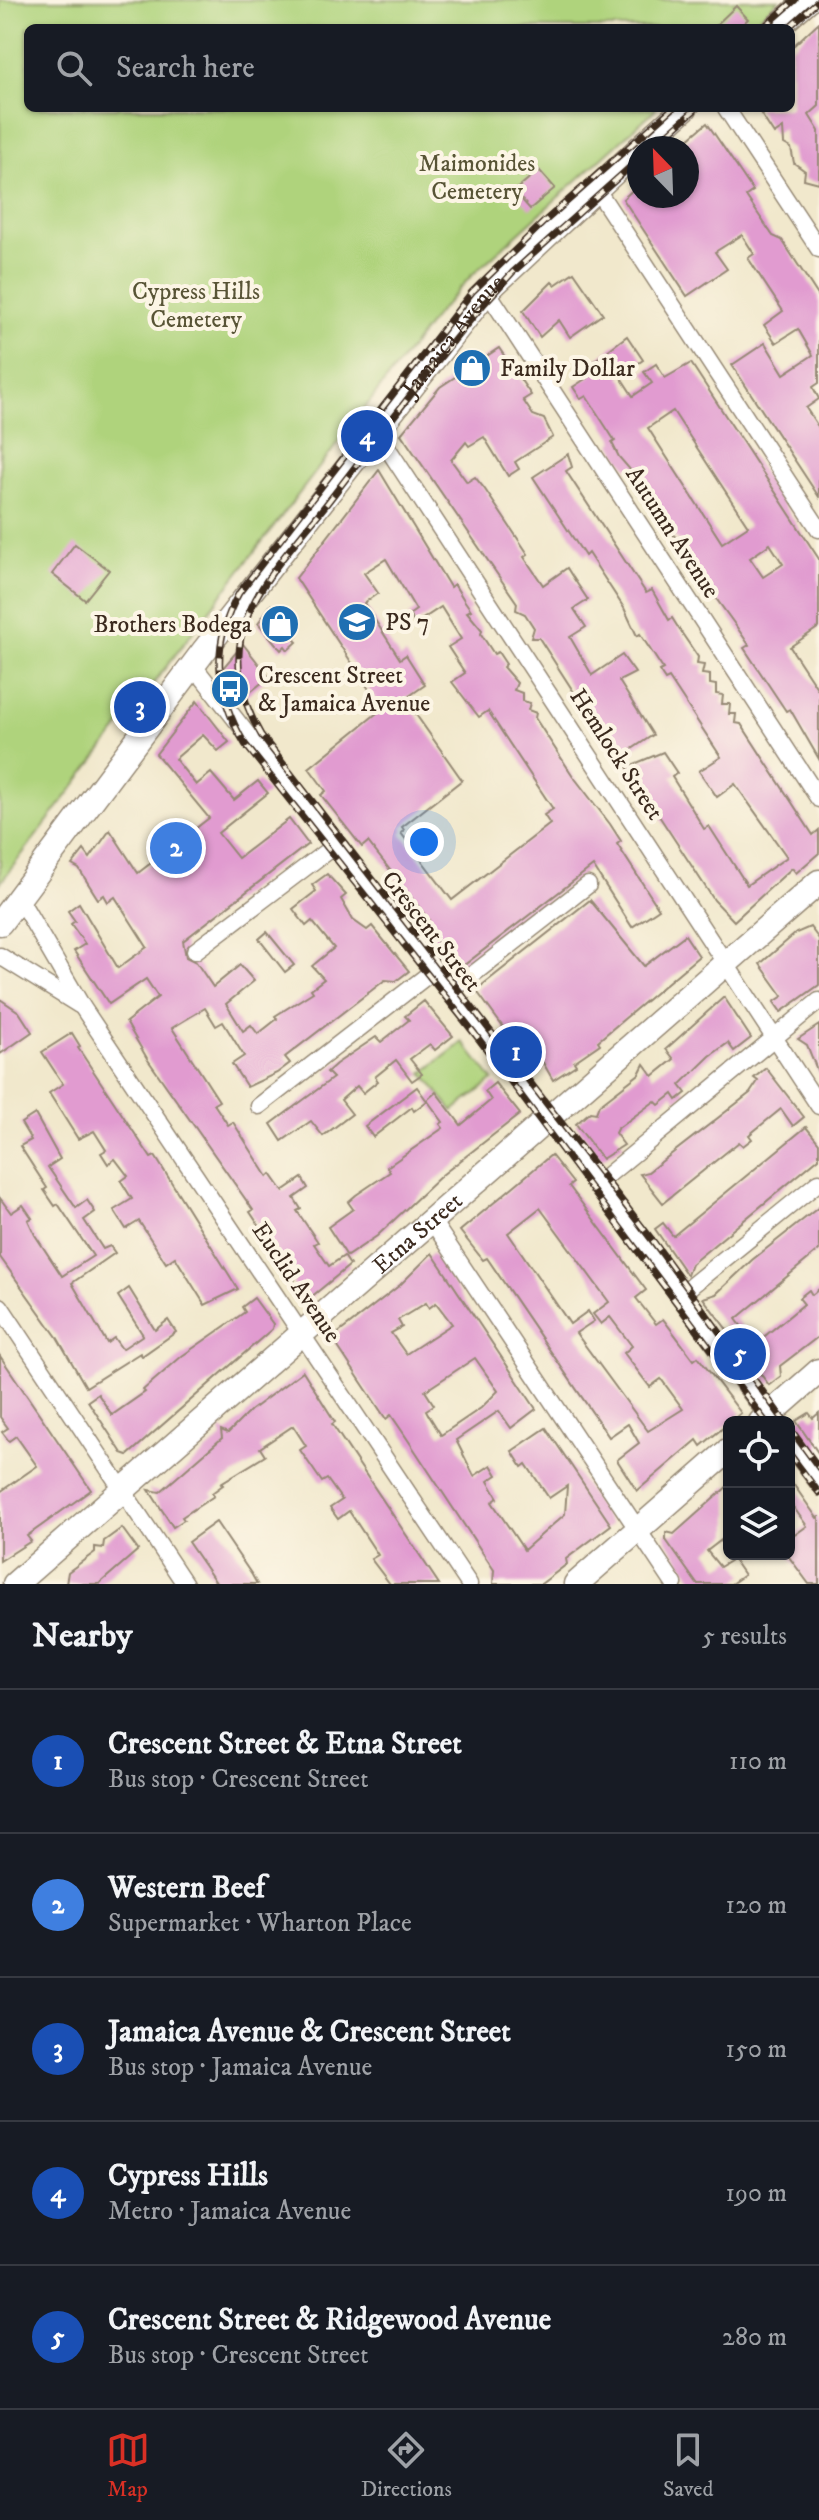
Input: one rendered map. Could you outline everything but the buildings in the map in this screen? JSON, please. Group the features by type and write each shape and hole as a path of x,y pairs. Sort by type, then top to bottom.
{"main road":[{"path":"781,24 808,0"},
{"name":"Jamaica Avenue","path":"653,136 680,112"},
{"name":"Jamaica Avenue","path":"0,923 193,665 375,429 487,291 627,159"},
{"name":"Etna Street","path":"15,1584 819,882"},
{"path":"771,1416 819,1371"},
{"path":"576,1584 723,1455"}],"street":[{"path":"729,112 819,249"},
{"path":"595,187 819,529"},
{"name":"Autumn Avenue","path":"487,291 819,799"},
{"name":"Hemlock Street","path":"375,429 819,1106"},
{"name":"Crescent Street","path":"193,665 548,1119 680,1295 764,1416"},
{"path":"195,951 335,845"},
{"path":"450,992 588,885"},
{"name":"Euclid Avenue","path":"19,898 83,1008 469,1584"},
{"name":"Euclid Avenue","path":"0,956 83,1008"},
{"path":"259,1106 433,971"},
{"path":"597,1184 819,1001"},
{"path":"680,1295 819,1182"},
{"path":"432,1221 674,1584"},
{"path":"0,1306 185,1584"},
{"path":"795,1452 819,1484"}],"green space":[{"name":"Cypress Hills Cemetery","path":"0,0 779,0 752,24 24,24 24,112 653,112 471,276 437,314 0,883"},
{"path":"463,1042 493,1080 453,1111 423,1073"}],"railway":[{"path":"768,24 795,0"},
{"path":"792,24 819,0"},
{"path":"668,112 546,220 472,292 239,593 223,632 220,669 227,707 245,744 475,1034 762,1416"},
{"path":"666,136 692,112"},
{"path":"627,170 513,272 483,305 283,557 247,617 239,647 240,678 248,707 261,735 653,1241 781,1416"},
{"path":"795,1435 819,1468"},
{"path":"795,1461 819,1493"}],"place":[{"name":"Family Dollar","path":"472,368"},
{"name":"Cypress Hills","path":"367,436"},
{"name":"PS 7","path":"357,622"},
{"name":"Brothers Bodega","path":"280,624"},
{"name":"Crescent Street & Jamaica Avenue","path":"230,689"},
{"name":"Jamaica Avenue & Crescent Street","path":"140,707"},
{"name":"Western Beef","path":"176,848"},
{"name":"Crescent Street & Etna Street","path":"516,1052"},
{"name":"Crescent Street & Ridgewood Avenue","path":"740,1354"}],"park label":[{"name":"Maimonides Cemetery","path":"477,177"}]}
